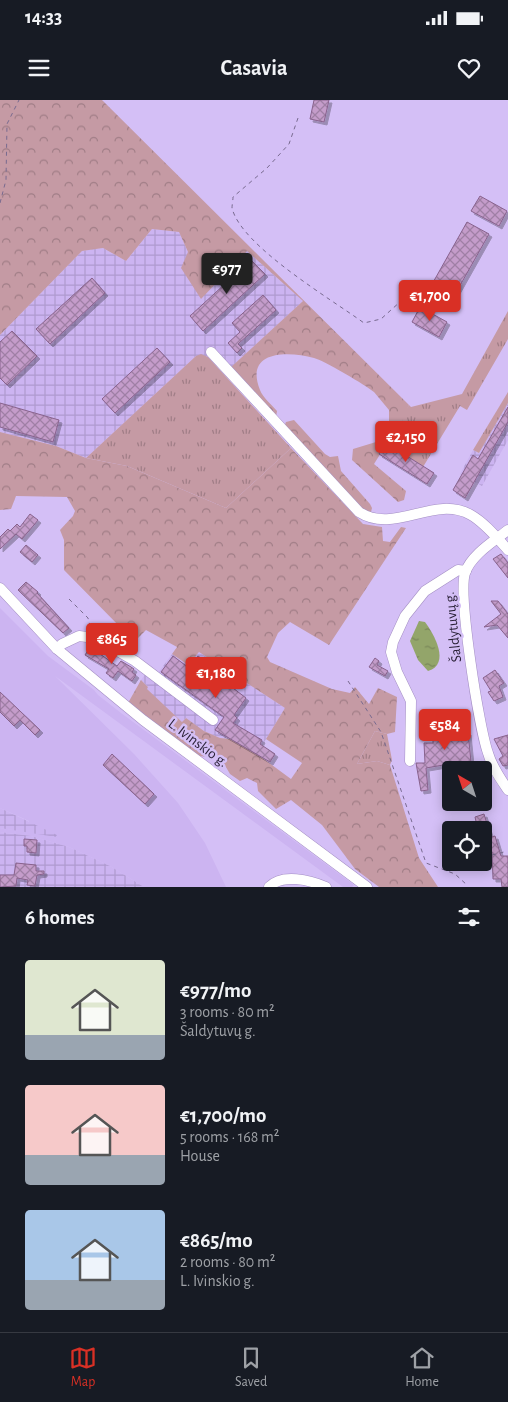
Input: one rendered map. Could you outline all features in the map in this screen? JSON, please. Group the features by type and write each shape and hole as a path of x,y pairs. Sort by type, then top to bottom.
{"street":[{"path":"211,352 359,512 379,521 391,520 435,509 462,512 476,518 508,550"},
{"name":"Šaldytuvų g.","path":"508,530 475,558 466,571 464,584 471,658 483,735 490,760 508,790"},
{"path":"410,761 411,701 393,659 391,652 393,642 404,616 425,590 458,570 466,571"},
{"name":"L. Ivinskio g.","path":"0,588 57,649 143,720 367,887"},
{"path":"57,649 72,638 95,638 135,661 213,720"},
{"path":"269,887 273,883 287,879 326,887"}],"path":[{"path":"0,203 6,180 7,124 19,100"},
{"path":"298,118 289,144 267,168 233,197 232,208 243,229 262,250 364,323 381,319 401,301"},
{"path":"69,599 88,618 91,627 89,637"},
{"path":"348,680 381,732 426,863 442,870"},
{"path":"492,855 504,852"},
{"path":"445,871 455,874 467,885"}],"shaded area":[{"path":"152,229 179,232 188,252 247,251 303,301 224,374 208,357 196,356 86,458 56,446 0,432 0,335 82,251 103,248 126,261"},
{"path":"508,403 508,440 482,486 460,474 473,450 479,453"},
{"path":"0,608 48,656 94,690 121,713 354,885 352,887 343,887 55,676 134,754 178,803 205,843 226,887 144,887 110,866 69,847 31,836 0,832 0,828 29,832 29,821 0,808"},
{"path":"199,652 285,708 257,754 230,739 220,738 204,731 186,718 182,722 146,689 148,687 141,680 150,668 158,673 172,654 188,665"},
{"path":"0,808 57,835 56,837 0,828"},
{"path":"0,832 31,836 69,847 110,866 144,887 0,887"}],"green space":[{"path":"0,100 102,100 409,405 402,421 389,424 389,410 374,392 354,379 319,360 292,354 271,356 263,360 258,367 257,377 261,393 277,411 276,417 230,368 303,301 247,251 201,299 181,268 188,252 179,232 152,229 126,261 103,248 82,251 0,335"},
{"path":"508,311 508,339 467,410 460,406 423,467 386,443 409,405 411,407 462,394"},
{"path":"201,354 208,357 291,448 226,508 127,466 86,458 196,356"},
{"path":"508,392 508,403 479,453 473,450"},
{"path":"294,420 325,454 330,457 338,456 341,471 370,504 371,512 364,511 284,427 286,422"},
{"path":"387,431 394,432 374,464 406,491 404,500 398,502 352,460 353,449 376,442"},
{"path":"0,432 56,446 86,458 127,466 226,508 291,448 363,524 382,527 383,541 390,542 401,527 406,528 329,645 290,622 278,633 267,657 270,662 332,689 350,693 355,687 369,704 378,688 397,697 395,732 387,734 375,731 357,764 377,761 390,765 419,858 438,887 379,887 355,869 322,825 291,800 276,809 258,791 257,783 247,778 240,781 230,774 223,762 214,757 197,756 128,703 141,680 148,687 147,689 182,722 186,718 204,731 220,738 230,739 257,754 291,779 302,763 266,739 285,708 199,652 188,665 172,654 177,647 146,630 137,639 123,630 64,570 64,540 60,530 73,516 75,511 67,497 16,496 11,509 0,510"},
{"path":"375,731 387,734 392,760 390,765 377,761 357,764"}],"water":[{"path":"419,621 425,622 433,634 440,656 435,667 428,671 418,660 410,641"}],"building":[{"path":"314,100 329,100 324,122 310,119"},
{"path":"480,196 507,211 499,226 471,211"},
{"path":"467,222 489,234 453,298 431,286"},
{"path":"251,260 265,274 203,331 190,316"},
{"path":"92,278 105,293 50,344 36,329"},
{"path":"263,295 276,310 238,344 242,348 237,353 228,343 240,332 232,323"},
{"path":"420,307 447,322 439,337 412,322"},
{"path":"12,331 37,356 7,385 0,378 0,342"},
{"path":"157,348 170,362 115,413 102,399"},
{"path":"0,403 59,420 53,442 0,427"},
{"path":"508,407 508,422 465,498 453,490 473,455 478,459"},
{"path":"386,443 434,473 427,484 379,454"},
{"path":"30,514 38,520 22,539 16,534 0,549 0,537 17,524 20,527"},
{"path":"26,545 38,555 32,562 20,552"},
{"path":"501,554 508,563 508,578 493,559"},
{"path":"26,582 38,592 69,628 63,633 18,590"},
{"path":"491,601 498,601 508,614 508,638 497,625 484,627 501,614"},
{"path":"90,647 117,666 121,661 134,669 132,672 136,675 132,681 118,671 113,678 106,673 109,669 85,655"},
{"path":"173,656 189,668 198,656 220,672 223,668 235,677 229,685 246,698 234,715 237,718 233,723 262,740 260,744 275,754 270,762 215,730 224,717 161,672"},
{"path":"375,658 379,661 377,665 388,671 385,676 369,667"},
{"path":"495,670 504,683 499,686 503,697 494,701 488,692 491,691 483,678"},
{"path":"0,692 40,730 35,735 20,720 14,726 0,712"},
{"path":"459,723 461,733 468,732 471,761 442,761 442,765 426,768 428,790 421,791 416,763 425,763 424,743 433,743 433,725 440,725 440,727"},
{"path":"508,735 508,765 503,766 499,759 503,756 494,739"},
{"path":"112,754 154,794 145,804 103,765"},
{"path":"484,814 486,821 476,821 475,817"},
{"path":"495,836 501,856 508,856 508,887 502,887 501,879 493,879 492,837"},
{"path":"24,839 37,840 36,853 27,852 27,846 24,846"},
{"path":"16,863 36,865 36,871 44,871 44,874 37,875 35,886 27,885 28,880 17,878 16,886 0,887 0,875 14,875"}]}
